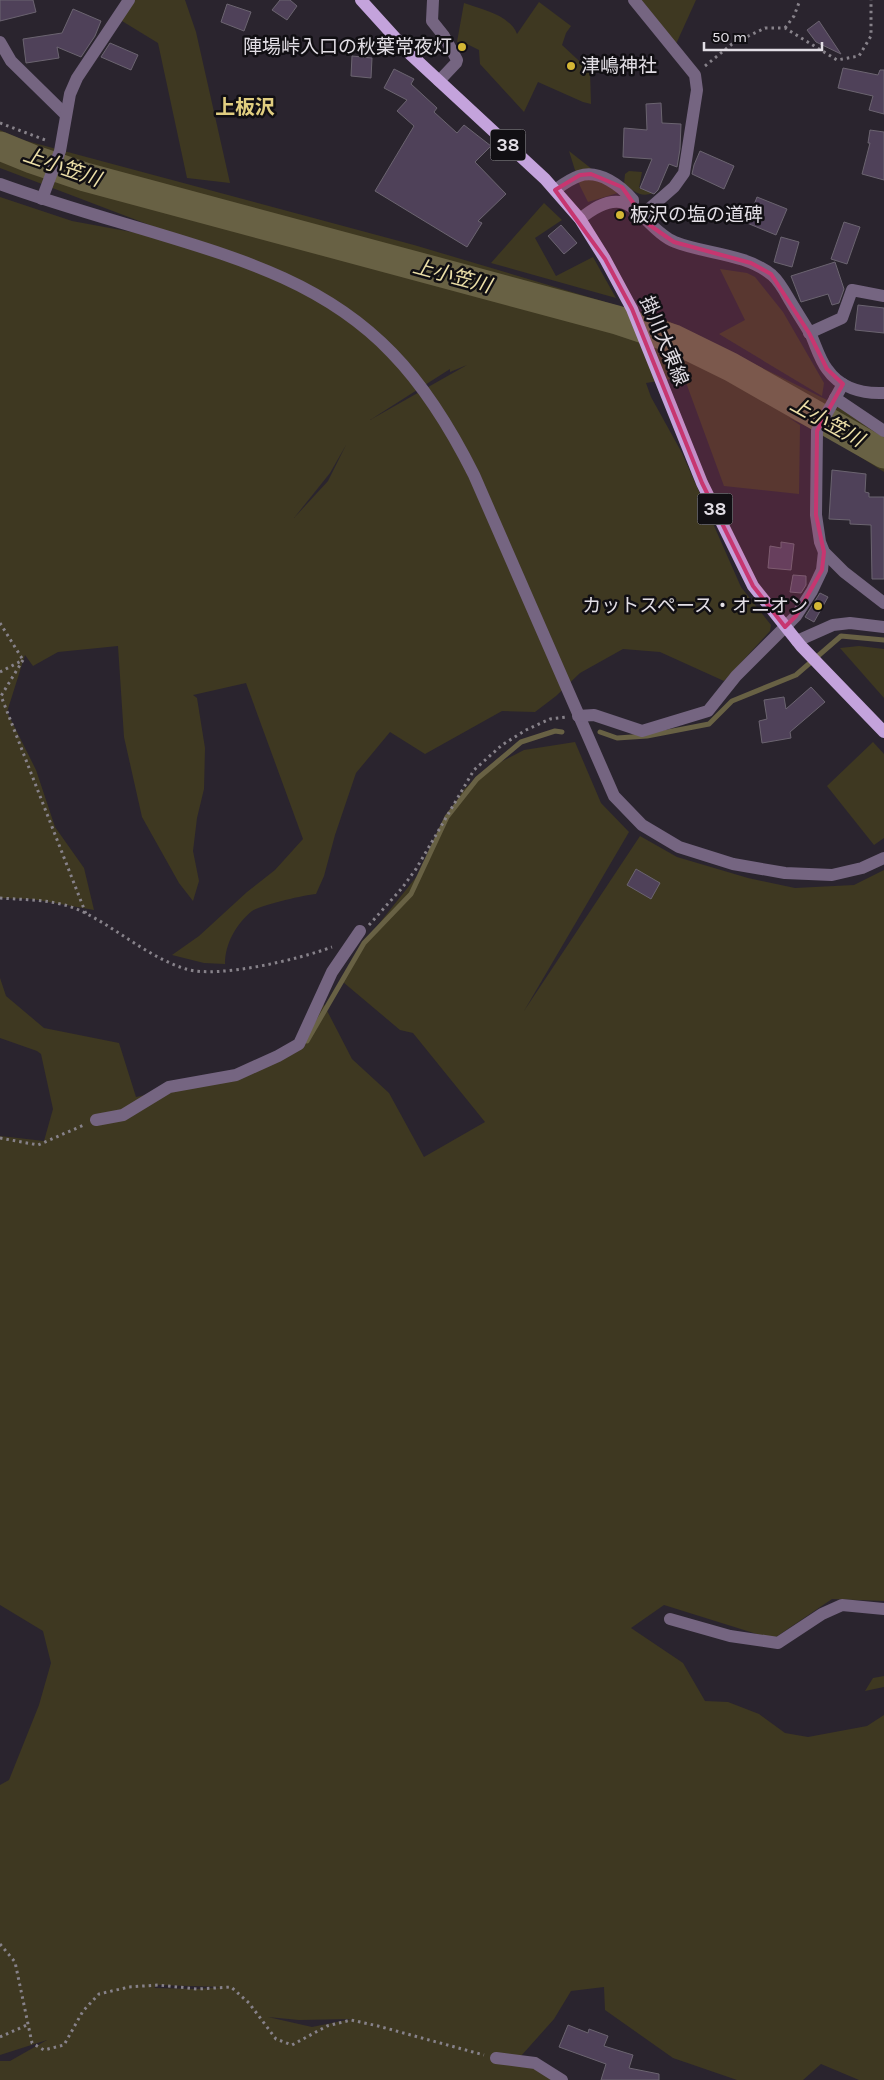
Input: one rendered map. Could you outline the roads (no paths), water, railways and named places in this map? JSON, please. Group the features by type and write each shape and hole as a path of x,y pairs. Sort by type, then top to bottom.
{"main road":[{"name":"掛川大東線","path":"360,0 439,81 555,190 580,220 605,258 632,308 702,483 753,586 799,643 884,732"}],"street":[{"path":"42,199 60,148 70,94 77,78 128,0"},
{"path":"433,0 432,21 444,36 457,60 454,66 439,81"},
{"path":"634,0 695,75 697,90 684,174 674,187 637,211"},
{"path":"0,42 11,61 66,115"},
{"path":"555,190 580,175 591,174 622,187 633,200 637,211"},
{"path":"0,184 42,199 225,254 289,279 329,302 364,327 392,353 425,392 452,432 474,475 614,796 642,825 680,846 733,864 785,874 832,875 862,868 884,858"},
{"path":"580,220 591,210 605,204 621,202 637,211 658,233 674,242 751,263 771,274 781,285 809,332 827,369 843,384 856,390 872,394 884,393"},
{"path":"809,332 842,318 852,290 884,296"},
{"path":"843,384 817,431 816,515 820,542 824,552 844,572 884,603"},
{"path":"834,401 884,431"},
{"path":"578,716 594,716 642,731 708,711 736,676 796,616 812,591 822,570 824,552"},
{"path":"799,643 833,624 850,623 884,627"},
{"path":"96,1120 123,1114 169,1087 236,1074 278,1056 299,1044 332,972 360,932"},
{"path":"670,1619 730,1636 778,1643 822,1614 842,1606 884,1608"},
{"path":"496,2058 535,2063 562,2080"}],"waterway":[{"name":"上小笠川","path":"0,146 85,177 617,320 674,339 731,367 884,454"},
{"path":"600,732 617,738 647,736 709,724 732,701 796,675 841,636 884,640"},
{"path":"307,1041 364,943 411,894 447,817 477,779 521,742 555,731 562,732"}],"place":[{"name":"陣場峠入口の秋葉常夜灯","path":"462,47"},
{"name":"津嶋神社","path":"571,66"},
{"name":"板沢の塩の道碑","path":"620,215"},
{"name":"カットスペース・オニオン","path":"818,606"}],"district":[{"name":"上板沢","path":"245,107"}]}
